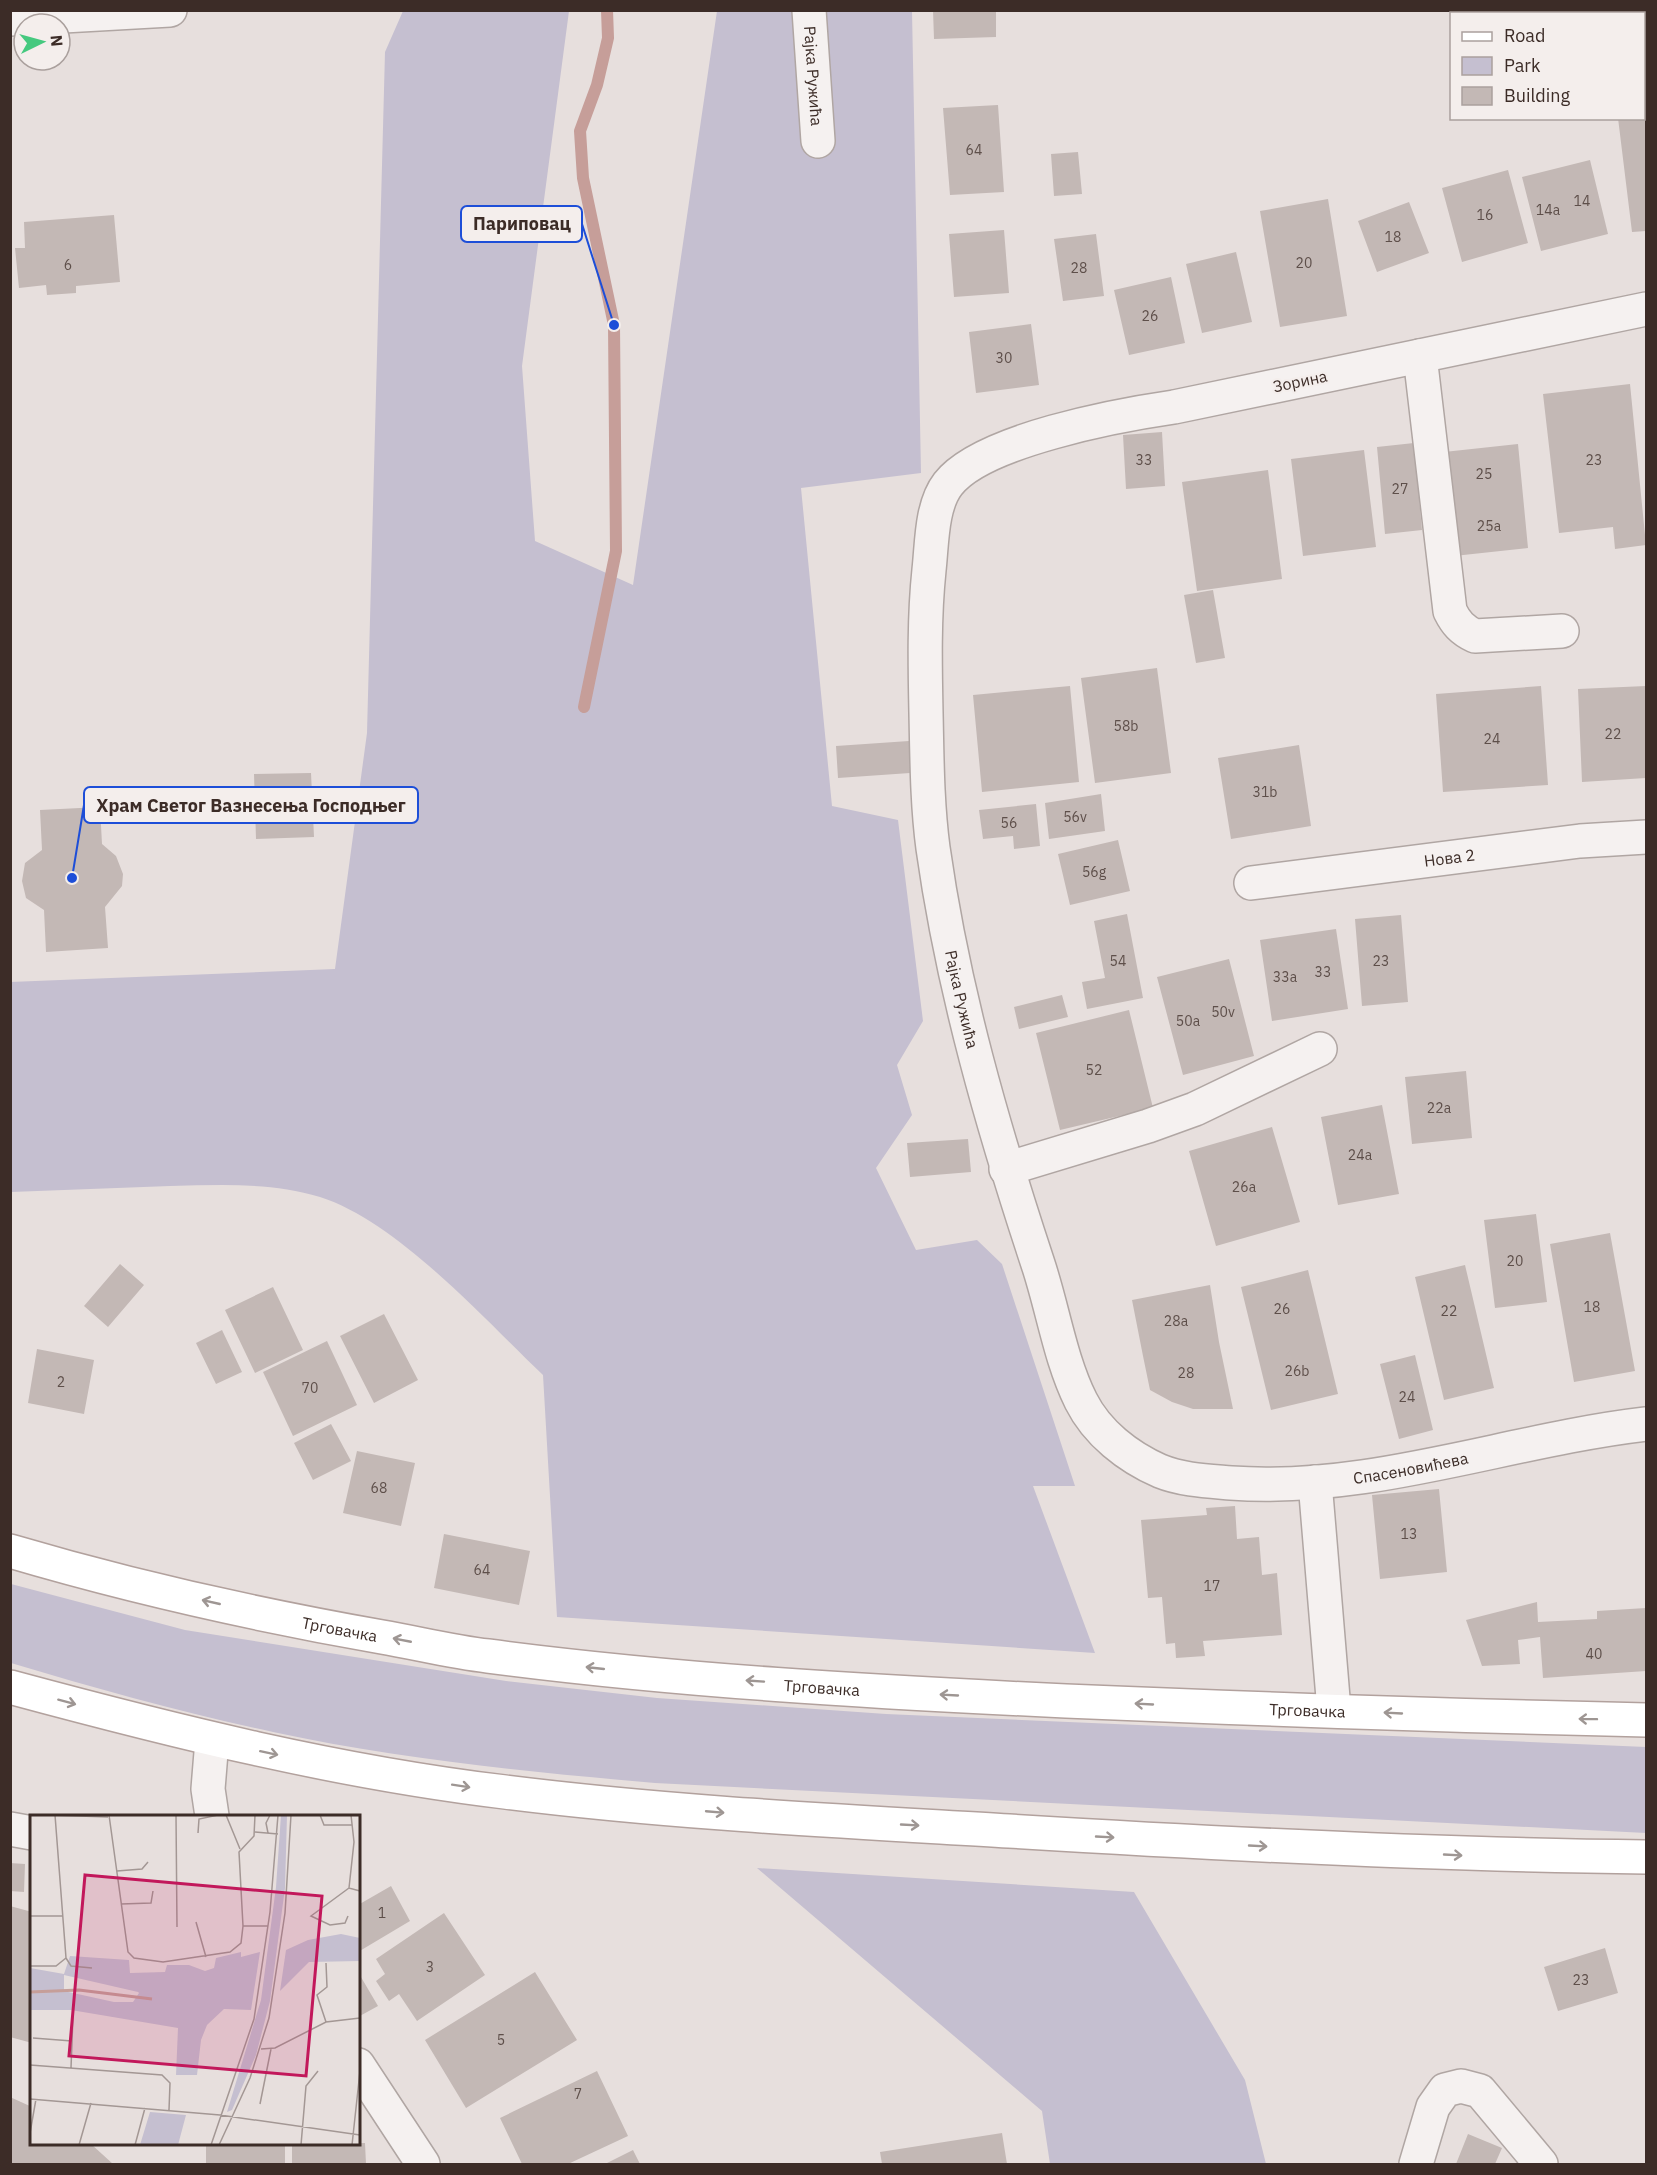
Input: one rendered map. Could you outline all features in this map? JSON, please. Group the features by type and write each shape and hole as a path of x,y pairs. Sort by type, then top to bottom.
{"main road":[{"name":"Трговачка","path":"10,1551 167,1592 301,1623 484,1656 653,1674 950,1695 1202,1707 1647,1720"},
{"path":"10,1687 212,1740 375,1772 503,1792 754,1816 1199,1843 1468,1855 1647,1857"}],"street":[{"path":"10,19 170,10"},
{"name":"Рајка Ружића","path":"809,10 818,141"},
{"name":"Зорина","path":"960,472 989,455 1068,428 1647,309"},
{"path":"1419,356 1450,611 1464,632 1475,636 1562,631"},
{"name":"Рајка Ружића","path":"960,472 946,486 936,511 926,599 924,649 927,785 933,846 948,931 979,1069 1006,1169 1081,1400 1105,1434 1120,1447 1147,1464 1173,1476"},
{"name":"Нова 2","path":"1251,883 1580,841 1647,837"},
{"path":"1006,1169 1186,1112 1320,1049"},
{"name":"Спасеновићева","path":"1173,1476 1247,1484 1315,1482 1391,1471 1533,1441 1647,1424"},
{"path":"1315,1482 1334,1710"},
{"path":"212,1740 208,1789 212,1815"},
{"path":"10,1829 30,1833"},
{"path":"360,2068 423,2164"},
{"path":"1416,2164 1433,2107 1446,2090 1461,2086 1480,2091 1541,2164"}],"green space":[{"path":"403,11 569,11 522,366 535,541 633,585 717,11 912,11 921,473 801,488 832,806 898,820 923,1021 897,1065 912,1115 876,1168 916,1250 977,1240 1002,1264 1075,1486 1033,1486 1095,1653 557,1617 543,1375 439,1274 409,1250 379,1227 350,1210 320,1197 283,1189 208,1185 11,1192 10,982 335,969 367,733 385,52"},
{"path":"11,1584 185,1630 506,1681 657,1698 886,1714 1646,1747 1646,1833 655,1783 511,1769 368,1750 240,1725 11,1663"},
{"path":"757,1868 1134,1892 1245,2080 1266,2164 1050,2164 1042,2111"}],"building":[{"path":"933,10 996,10 996,37 934,39"},
{"path":"998,105 1004,192 950,195 943,108"},
{"path":"1646,107 1646,231 1632,232 1618,120 1645,120"},
{"path":"1078,152 1082,194 1054,196 1051,154"},
{"path":"1590,160 1608,234 1541,251 1522,177"},
{"path":"1508,170 1528,243 1462,262 1442,188"},
{"path":"1328,199 1347,316 1280,327 1260,211"},
{"path":"1409,202 1429,253 1377,272 1358,221"},
{"path":"114,215 120,282 76,286 76,293 47,295 46,285 19,288 15,248 25,248 24,222"},
{"path":"1004,230 1009,293 954,297 949,234"},
{"path":"1096,234 1104,296 1063,301 1054,239"},
{"path":"1236,252 1252,322 1202,333 1186,264"},
{"path":"1171,277 1185,343 1129,355 1114,290"},
{"path":"1031,324 1039,385 976,393 969,332"},
{"path":"1630,384 1646,545 1615,549 1613,527 1559,533 1543,394"},
{"path":"1162,432 1165,486 1126,489 1123,435"},
{"path":"1414,443 1422,530 1385,534 1377,447"},
{"path":"1518,444 1528,548 1454,556 1444,452"},
{"path":"1364,450 1376,547 1303,556 1291,459"},
{"path":"1268,470 1282,579 1197,591 1182,482"},
{"path":"1213,590 1225,658 1196,663 1184,595"},
{"path":"1157,668 1171,773 1095,783 1081,678"},
{"path":"1070,686 1079,782 982,792 973,695"},
{"path":"1541,686 1548,785 1443,792 1436,694"},
{"path":"1646,686 1646,778 1582,782 1578,689"},
{"path":"909,741 910,773 838,778 836,746"},
{"path":"1299,745 1311,826 1231,839 1218,758"},
{"path":"311,773 314,837 256,839 254,774"},
{"path":"1101,794 1105,831 1049,839 1045,803"},
{"path":"1036,804 1040,846 1014,849 1013,836 983,839 979,810"},
{"path":"100,807 102,844 116,856 123,874 122,886 105,907 108,948 46,952 44,910 26,898 22,881 25,863 42,850 40,810"},
{"path":"1118,840 1130,891 1070,905 1058,854"},
{"path":"1127,914 1143,998 1087,1009 1082,982 1105,978 1094,921"},
{"path":"1401,915 1408,1002 1362,1006 1355,919"},
{"path":"1336,929 1348,1009 1272,1021 1260,940"},
{"path":"1229,959 1254,1056 1183,1075 1157,977"},
{"path":"1062,995 1068,1017 1019,1029 1014,1007"},
{"path":"1129,1010 1153,1108 1060,1130 1036,1033"},
{"path":"1466,1071 1472,1138 1412,1144 1405,1077"},
{"path":"1382,1105 1399,1194 1338,1205 1321,1117"},
{"path":"1272,1127 1300,1222 1216,1246 1189,1151"},
{"path":"968,1139 971,1172 910,1177 907,1143"},
{"path":"1536,1214 1547,1302 1495,1308 1484,1220"},
{"path":"1610,1233 1635,1371 1574,1382 1550,1244"},
{"path":"120,1264 144,1285 108,1327 84,1306"},
{"path":"1465,1265 1494,1388 1444,1400 1415,1277"},
{"path":"1308,1270 1338,1394 1271,1410 1241,1287"},
{"path":"1210,1285 1233,1409 1193,1409 1172,1402 1150,1390 1132,1300"},
{"path":"273,1287 303,1350 255,1373 225,1310"},
{"path":"384,1314 418,1380 374,1403 340,1336"},
{"path":"222,1330 242,1372 216,1384 196,1343"},
{"path":"327,1341 357,1405 293,1436 263,1372"},
{"path":"37,1349 94,1360 84,1414 28,1403"},
{"path":"1415,1355 1433,1430 1399,1439 1380,1364"},
{"path":"331,1424 351,1461 313,1480 294,1443"},
{"path":"357,1451 415,1463 401,1526 343,1513"},
{"path":"1439,1489 1447,1572 1380,1579 1372,1495"},
{"path":"1235,1506 1237,1539 1259,1537 1262,1575 1277,1573 1282,1635 1203,1641 1205,1656 1176,1658 1175,1643 1166,1644 1162,1597 1148,1598 1141,1520 1207,1515 1206,1508"},
{"path":"444,1534 530,1551 519,1605 434,1588"},
{"path":"1537,1602 1538,1622 1597,1619 1597,1611 1646,1608 1646,1671 1543,1678 1540,1637 1518,1640 1520,1664 1482,1666 1466,1620"},
{"path":"10,1863 25,1864 24,1892 10,1891"},
{"path":"391,1886 410,1921 360,1951 360,1904"},
{"path":"10,1906 30,1911 30,2042 10,2037"},
{"path":"444,1913 485,1975 417,2021 399,1994 389,2001 376,1981 385,1974 376,1959"},
{"path":"1605,1948 1618,1993 1558,2011 1544,1967"},
{"path":"535,1972 577,2040 466,2108 425,2040"},
{"path":"360,1975 378,2006 360,2016"},
{"path":"597,2071 628,2136 568,2164 522,2164 500,2118"},
{"path":"10,2097 30,2106 30,2145 92,2145 113,2164 10,2164"},
{"path":"1002,2133 1007,2164 882,2164 880,2152"},
{"path":"1468,2134 1502,2148 1495,2164 1456,2164"},
{"path":"365,2143 366,2164 292,2164 292,2145 360,2145"},
{"path":"206,2145 285,2145 285,2164 206,2164"},
{"path":"633,2150 640,2164 605,2164"}],"waterway":[{"path":"584,707 616,551 614,325 583,178 580,131 597,85 608,38 607,10"}],"place":[{"name":"Париповац","path":"614,325"},
{"name":"Храм Светог Вазнесења Господњег","path":"72,878"}]}
